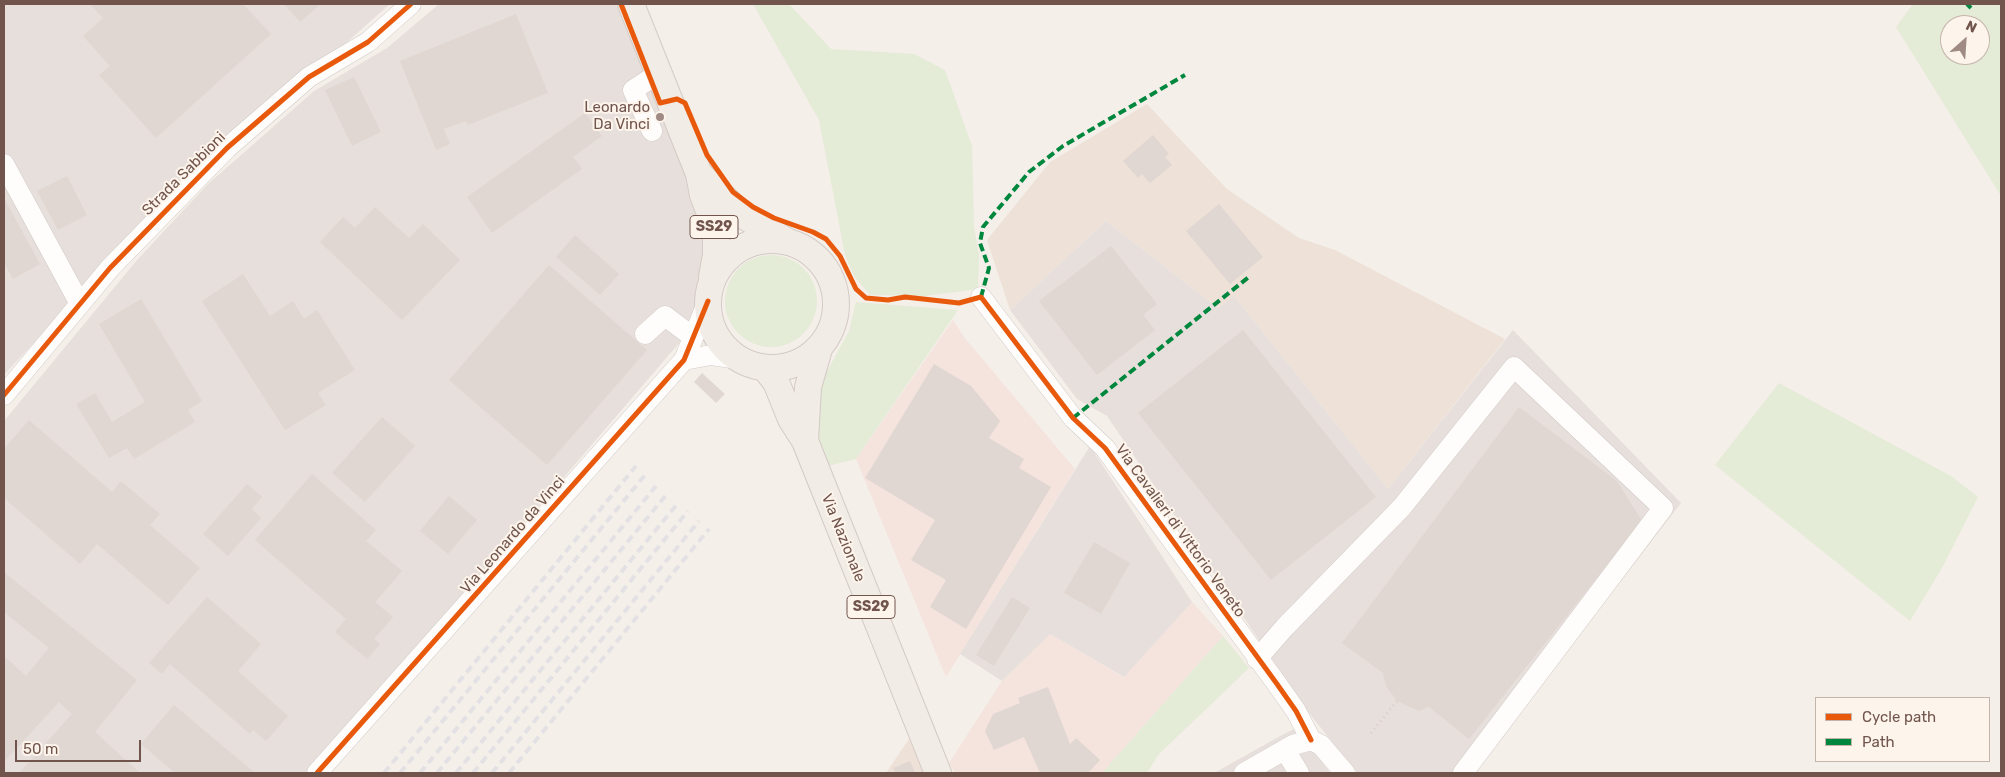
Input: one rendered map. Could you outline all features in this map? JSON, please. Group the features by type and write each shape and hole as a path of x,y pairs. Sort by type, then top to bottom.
{"main road":[{"name":"SS29","path":"631,4 699,174 703,195 716,236 716,255 709,292"},
{"name":"SS29","path":"699,174 742,215 785,241"},
{"path":"761,240 785,241 810,252 820,261 832,280 836,302 834,321 819,349 805,360 789,366 765,368 739,359 729,352 714,332 710,320 709,292 724,260 741,247 761,240"},
{"name":"Via Nazionale","path":"805,441 808,387 819,349"},
{"name":"Via Nazionale","path":"765,368 776,382 791,419 805,441 938,773"}],"street":[{"name":"Strada Sabbioni","path":"4,395 80,304 136,241 227,148 309,77 368,42 411,4"},
{"path":"652,130 633,90 659,73"},
{"path":"4,164 80,304"},
{"name":"Via Leonardo da Vinci","path":"317,773 684,360 709,292"},
{"name":"Via Cavalieri di Vittorio Veneto","path":"982,297 1073,418 1105,448 1296,710 1310,740 1320,745 1346,773"},
{"path":"645,334 665,316 693,338"},
{"path":"684,360 711,355 739,359"},
{"path":"1257,659 1285,626 1402,507 1514,367 1663,508 1464,773"},
{"path":"1244,773 1285,750 1310,740"},
{"path":"1285,750 1299,773"}],"path":[{"path":"1371,733 1397,701"}],"shaded area":[{"path":"4,4 390,4 154,213 4,375"},
{"path":"439,4 616,4 690,187 706,246 693,320 680,342 310,773 4,773 4,421 137,260 208,184 314,91 387,48"},
{"path":"1147,104 1227,189 1299,238 1335,250 1505,339 1388,489 1234,296 1218,308 1106,221 1010,310 987,240 1050,162"},
{"path":"1106,221 1218,308 1234,296 1388,489 1513,330 1681,503 1473,773 1357,773 1305,708 1107,416 1077,399 1010,310"},
{"path":"953,320 964,337 1075,469 946,677 856,459"},
{"path":"1090,446 1192,602 1124,677 1050,634 1002,681 960,654"},
{"path":"1192,602 1223,636 1102,773 955,773 949,763 1002,681 1050,634 1123,677"},
{"path":"1296,728 1330,773 1214,773 1282,735"},
{"path":"909,739 924,773 886,773"}],"green space":[{"path":"753,4 789,4 831,49 914,54 945,70 972,146 974,227 979,255 978,289 924,296 870,295 854,276 845,255 819,120"},
{"path":"1913,4 2000,4 2001,6 2001,196 1896,27"},
{"path":"771,255 789,258 804,268 814,283 817,301 814,319 804,334 789,344 771,347 753,344 738,334 728,319 725,301 728,283 738,268 753,258"},
{"path":"856,302 958,310 856,459 828,466 819,440 816,414 819,386 849,331"},
{"path":"1779,383 1951,476 1978,497 1942,568 1910,621 1715,465"},
{"path":"1223,636 1249,668 1158,755 1147,773 1102,773"}],"building":[{"path":"90,4 243,4 271,34 156,138 99,75 110,66 83,36 103,18"},
{"path":"284,4 321,4 300,22"},
{"path":"516,14 548,93 468,125 466,121 444,129 450,144 436,150 400,61"},
{"path":"354,77 381,132 352,146 325,90"},
{"path":"585,113 602,136 573,157 582,169 492,233 467,197"},
{"path":"1153,135 1169,154 1165,157 1172,165 1150,183 1142,174 1138,178 1123,161"},
{"path":"67,176 87,215 58,230 37,191"},
{"path":"4,198 40,264 13,279 4,263"},
{"path":"1219,204 1263,257 1230,284 1186,231"},
{"path":"375,207 409,238 423,224 460,260 402,320 320,242 343,217 355,228"},
{"path":"575,235 619,274 600,295 556,257"},
{"path":"1111,246 1157,304 1143,315 1155,330 1097,375 1039,301"},
{"path":"549,265 647,350 547,465 449,380"},
{"path":"243,274 270,316 293,301 304,319 317,310 355,370 318,393 326,405 285,430 202,301"},
{"path":"141,299 202,401 188,410 195,422 134,459 127,448 109,458 76,404 95,393 112,422 145,402 99,324"},
{"path":"1243,330 1376,497 1271,580 1138,413"},
{"path":"934,364 971,386 1000,421 989,438 1024,459 1019,468 1051,487 966,629 930,607 946,580 911,560 935,520 865,478"},
{"path":"702,373 725,394 716,403 694,382"},
{"path":"1519,407 1617,481 1642,521 1469,739 1429,707 1419,711 1397,701 1386,686 1383,673 1342,643"},
{"path":"382,417 415,446 365,502 332,473"},
{"path":"29,420 112,492 121,481 160,514 150,525 200,568 168,605 97,544 80,564 4,498 4,449"},
{"path":"312,474 376,530 366,541 402,571 375,602 393,617 374,639 380,644 367,659 335,632 346,619 255,540"},
{"path":"247,484 262,497 252,509 261,518 228,556 203,534"},
{"path":"449,496 477,520 448,554 420,531"},
{"path":"1094,542 1130,563 1101,614 1064,593"},
{"path":"4,572 137,680 95,732 140,773 19,773 72,714 59,702 4,762 4,656 26,676 49,648 4,612"},
{"path":"207,597 261,644 238,671 288,716 266,741 253,730 250,734 170,664 162,674 149,663"},
{"path":"1012,597 1030,608 994,666 976,655"},
{"path":"1048,687 1070,744 1076,738 1100,760 1088,773 1040,773 1024,737 994,750 985,731 993,714 1020,703 1018,698"},
{"path":"174,705 255,773 175,773 141,744"},
{"path":"910,761 915,773 896,773 893,768"}],"railway":[{"path":"384,773 636,466"},
{"path":"400,773 645,475"},
{"path":"420,773 656,486"},
{"path":"437,773 667,494"},
{"path":"456,773 678,503"},
{"path":"473,773 688,511"},
{"path":"492,773 699,521"},
{"path":"509,773 709,529"}],"marked path":[{"path":"1967,4 1971,8"},
{"path":"981,297 989,268 980,243 983,227 1029,172 1063,146 1185,75"},
{"path":"1073,418 1250,276"}],"cycle path":[{"path":"4,395 110,268 227,148 309,77 368,42 411,4"},
{"path":"621,4 660,103 677,99 685,103 707,155 733,192 753,207 774,218 813,232 826,239 840,256 856,289 866,298 888,300 905,297 959,303 981,297 1073,418 1105,448 1277,684 1296,711 1311,740"},
{"path":"317,773 684,360 708,301"}],"place":[{"name":"Leonardo Da Vinci","path":"660,117"}]}
